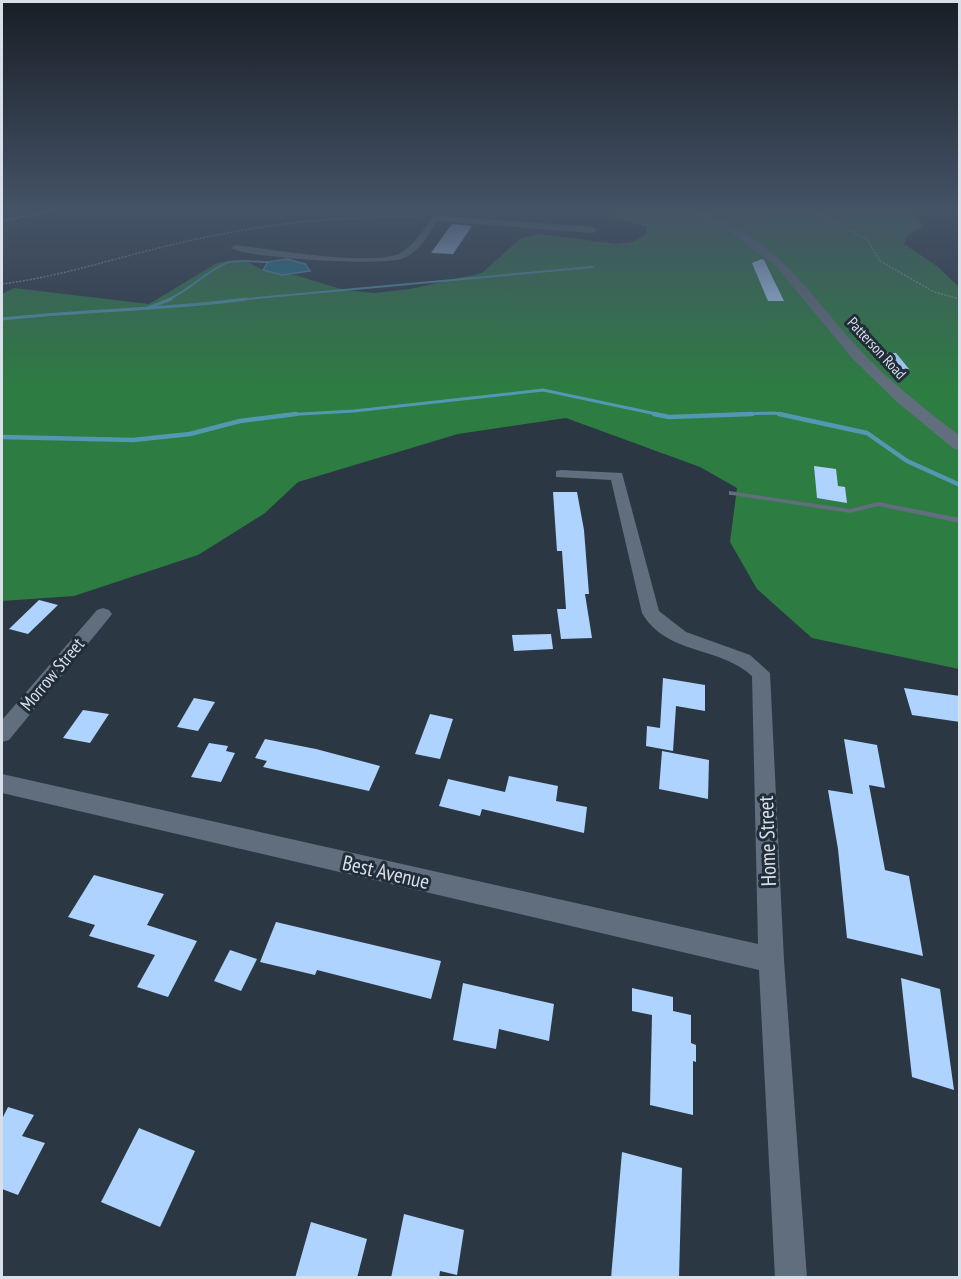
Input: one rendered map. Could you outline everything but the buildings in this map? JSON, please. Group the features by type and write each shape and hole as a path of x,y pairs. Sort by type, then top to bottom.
{"street":[{"name":"Patterson Road","path":"783,268 857,355 902,399 960,445"},
{"name":"Home Street","path":"561,474 617,476 651,613 662,625 681,637 753,664 761,674 771,960 791,1278"},
{"name":"Morrow Street","path":"2,735 103,614"},
{"name":"Best Avenue","path":"2,784 771,960"}],"lane":[{"path":"732,494 850,511 878,504 960,521"}],"path":[{"path":"2,284 78,268"},
{"path":"892,268 934,291 960,299"}],"green space":[{"path":"209,268 258,268 295,275 344,290 374,293 410,289 482,273 488,268 939,268 959,287 959,669 812,638 757,589 730,542 737,488 700,467 566,418 458,434 298,482 265,513 198,555 74,596 2,601 2,294 14,288 149,304"}],"water":[{"path":"264,268 308,268 310,271 282,275 263,270"}],"waterway":[{"path":"167,300 218,268"},
{"path":"243,299 586,268"},
{"path":"148,308 171,299"},
{"path":"2,319 185,306 243,299"},
{"path":"236,300 243,299"},
{"path":"292,414 354,411 543,390 661,415"},
{"path":"713,415 774,413 787,415"},
{"path":"2,437 133,440 190,434 240,421 292,414"},
{"path":"283,415 292,414"},
{"path":"654,414 669,417 752,414"},
{"path":"779,414 867,433 907,461 960,485"}]}
